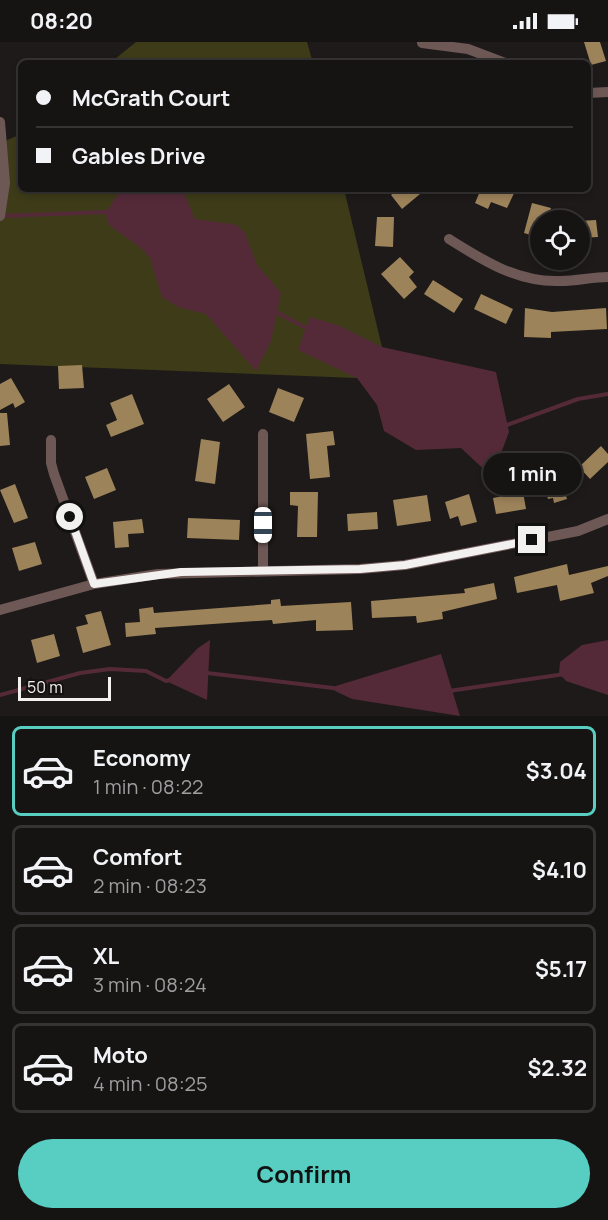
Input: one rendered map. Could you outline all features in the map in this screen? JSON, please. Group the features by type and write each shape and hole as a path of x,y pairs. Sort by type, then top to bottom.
{"street":[{"path":"422,43 468,49 497,60"},
{"path":"591,93 608,92"},
{"path":"0,122 5,183 0,216"},
{"path":"449,239 479,258 520,277 561,281 608,277"},
{"path":"263,435 263,570"},
{"path":"51,440 51,463 54,474 94,584"},
{"path":"0,610 94,584 158,574 360,569 405,565 578,531 608,519"}],"shaded area":[{"path":"136,42 307,42 312,60 114,60"},
{"path":"18,135 16,180 18,180 18,192 345,192 382,347 356,378 0,364 0,143"},
{"path":"119,192 183,192 195,219 237,225 245,233 257,265 281,293 271,341 256,371 206,314 178,307 162,297 150,258 141,248 109,225 105,214"},
{"path":"310,317 340,326 382,347 496,372 509,432 492,477 461,448 416,450 384,431 377,405 357,378 298,350"},
{"path":"210,640 207,700 166,681 198,648"},
{"path":"608,640 608,695 566,681 559,673 560,662 582,645"},
{"path":"441,654 460,716 352,699 329,688"}],"building":[{"path":"584,42 600,42 606,61 591,65"},
{"path":"394,192 422,192 402,209 391,195"},
{"path":"480,192 515,192 507,208 491,202 488,209 475,203"},
{"path":"532,203 551,208 550,210 530,210"},
{"path":"530,210 530,235 524,233"},
{"path":"377,217 394,217 393,247 375,246"},
{"path":"590,220 596,220 598,237 590,237"},
{"path":"400,257 414,272 409,277 417,287 404,299 381,274"},
{"path":"433,280 463,299 454,313 424,294"},
{"path":"481,294 513,309 506,324 474,309"},
{"path":"525,308 552,312 606,308 607,329 551,332 551,338 524,337"},
{"path":"82,365 84,388 59,389 58,366"},
{"path":"11,378 25,402 15,408 13,403 0,410 0,384"},
{"path":"229,384 245,407 223,422 207,399"},
{"path":"278,388 304,398 294,422 269,412"},
{"path":"132,394 144,424 111,437 106,425 117,420 110,403"},
{"path":"0,413 7,413 10,445 0,446"},
{"path":"333,431 335,445 327,446 330,477 310,479 306,434"},
{"path":"201,439 220,442 215,484 195,481"},
{"path":"601,446 608,454 608,462 590,479 579,467"},
{"path":"107,468 116,490 94,499 85,477"},
{"path":"560,475 567,499 554,503 553,498 548,499 542,480"},
{"path":"15,484 28,518 14,523 0,490"},
{"path":"290,492 318,492 317,537 297,537 298,506 290,505"},
{"path":"523,492 526,509 496,514 493,498"},
{"path":"469,494 477,522 461,526 458,516 450,519 445,502"},
{"path":"427,495 431,521 397,526 393,500"},
{"path":"377,512 378,529 348,531 347,514"},
{"path":"188,518 240,520 239,540 187,538"},
{"path":"142,519 144,533 128,534 129,547 115,548 113,522"},
{"path":"35,542 42,564 19,571 12,548"},
{"path":"567,564 569,575 608,566 608,576 591,583 594,593 560,601 557,585 517,593 514,577"},
{"path":"494,583 497,599 442,612 443,619 417,623 416,616 372,618 371,601 465,593 464,589"},
{"path":"280,599 281,606 351,602 353,630 316,631 316,620 273,624 272,620 155,628 156,634 126,637 125,623 140,622 139,609 153,607 154,613 271,604 271,600"},
{"path":"101,611 111,645 83,653 76,627 88,624 85,615"},
{"path":"54,634 60,656 37,663 31,640"}],"waterway":[{"path":"2,216 106,212 110,214"},
{"path":"274,311 310,330"},
{"path":"503,423 507,425 578,399 608,394"},
{"path":"0,695 80,673 110,669 146,671 166,681 170,680"},
{"path":"207,673 333,688"},
{"path":"449,691 565,674"}],"route":[{"path":"70,517 94,584 181,572 360,569 405,565 532,540"}]}
